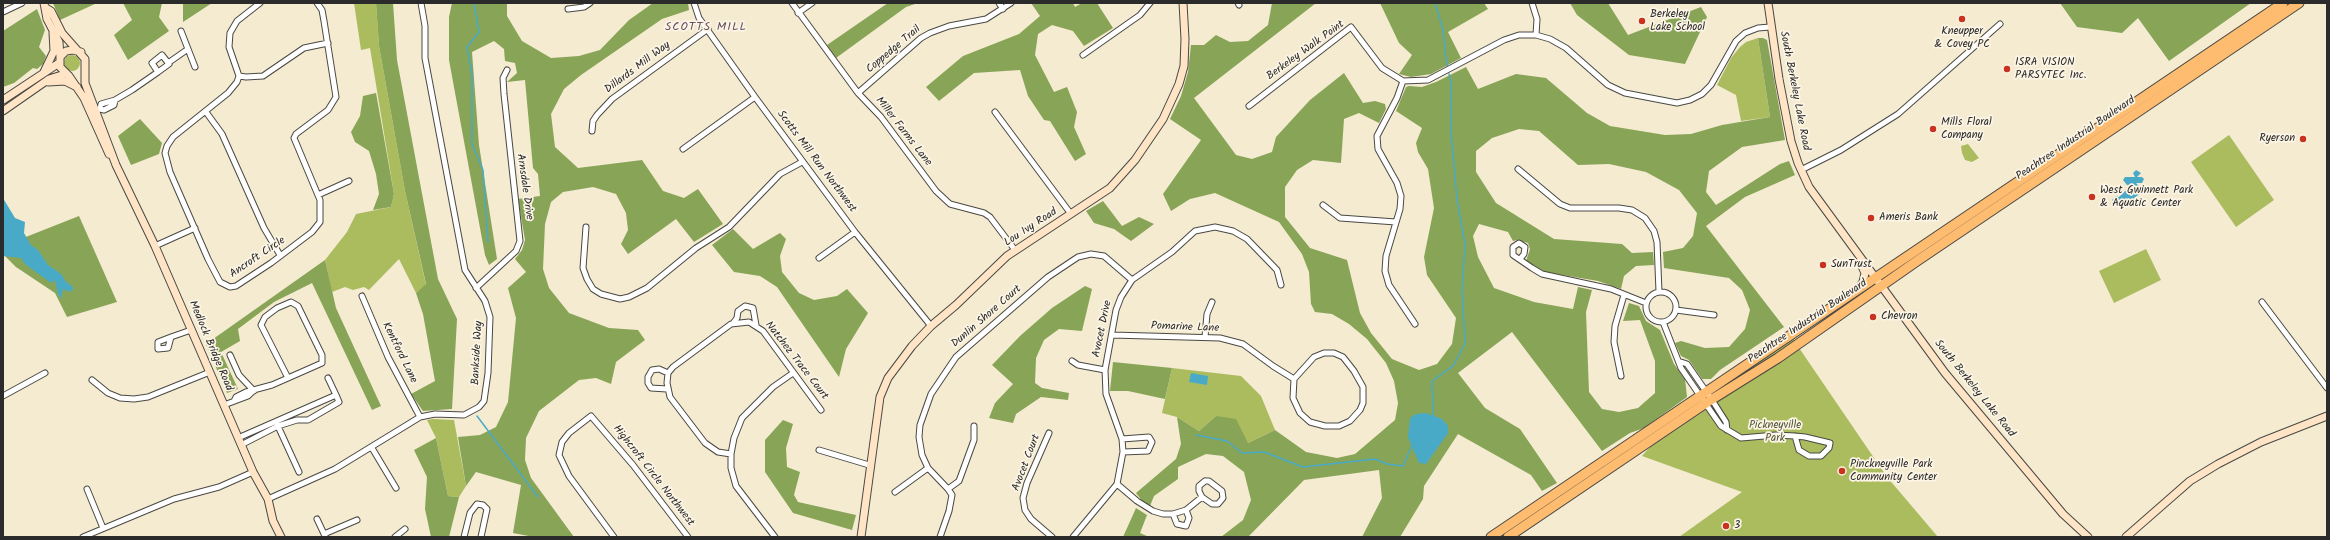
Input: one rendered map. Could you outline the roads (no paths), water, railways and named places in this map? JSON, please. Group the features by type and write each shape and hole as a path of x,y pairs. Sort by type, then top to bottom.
{"highway":[{"name":"Peachtree Industrial Boulevard","path":"1508,537 1850,295 2283,3"},
{"name":"Peachtree Industrial Boulevard","path":"1492,537 1706,398 1778,358 1883,285 2299,3"}],"street":[{"path":"3,12 22,3"},
{"path":"260,3 237,20 230,33 230,47 239,76 246,78 263,76 304,48 328,43"},
{"name":"Ancroft Circle","path":"239,76 234,87 206,112 173,137 167,146 166,153 170,172 214,271 220,282 230,287 236,286 316,228 322,215 318,195 294,138 296,134 328,110 336,97 322,10 317,3"},
{"name":"Bankside Way","path":"268,499 335,469 372,448 420,417 435,414 464,415 476,409 484,401 488,373 490,316 488,306 465,270 427,69 421,3"},
{"path":"568,9 584,7 590,3"},
{"name":"Scotts Mill Run Northwest","path":"694,3 699,18 802,162 855,232 931,326"},
{"name":"Miller Farms Lane","path":"792,3 858,93 881,117 942,197 950,204 984,213 990,218 1015,250"},
{"path":"798,13 812,3"},
{"path":"999,3 1003,9"},
{"name":"Coppedge Trail","path":"858,93 921,38 949,26 979,21 1003,9 1011,3"},
{"path":"1083,55 1140,15 1150,3"},
{"name":"Lou Ivy Road","path":"861,537 869,465 880,398 888,378 912,346 931,326 1015,250 1110,188 1123,175 1170,107 1184,66 1182,3"},
{"path":"1532,3 1537,19 1536,35"},
{"name":"South Berkeley Lake Road","path":"1768,3 1770,26 1791,141 1801,170 1809,187 1883,285 1945,373 2063,514 2087,536"},
{"name":"Medlock Bridge Road","path":"45,6 45,13 53,33 59,42 60,60 67,75 95,110"},
{"name":"Medlock Bridge Road","path":"45,6 51,11 62,33 81,52 86,63 84,70 85,83 116,164 155,246 253,472 268,499 273,521 281,537"},
{"path":"1801,170 1841,150 1898,114 2000,24"},
{"path":"1415,324 1389,285 1385,271 1386,256 1400,209 1401,196 1397,183 1378,149 1377,136 1397,98 1403,81 1428,80 1504,40 1519,35 1536,35 1550,38 1566,48 1608,85 1625,93 1677,103 1690,100 1702,94 1711,84 1736,41 1745,33 1758,28 1770,26"},
{"name":"Berkeley Walk Point","path":"1249,106 1351,27 1382,68 1403,81"},
{"name":"Dillards Mill Way","path":"592,131 593,121 612,99 708,29"},
{"path":"181,31 196,67"},
{"path":"43,79 54,51 53,33"},
{"path":"95,110 104,110 114,105 115,100 158,72 188,49"},
{"path":"3,111 43,79 70,50 81,52"},
{"path":"158,72 152,63 162,55 168,63"},
{"path":"3,100 43,79 56,76 76,76 84,70"},
{"name":"Arnsdale Drive","path":"476,288 516,251 520,241 504,94 503,78 507,70"},
{"path":"43,79 65,81 78,88"},
{"path":"683,149 755,97"},
{"path":"206,112 222,134 264,228 280,255"},
{"path":"995,112 1071,214"},
{"path":"586,227 583,268 593,289 601,294 620,299 629,297 647,288 696,248 729,227 780,174 802,162"},
{"path":"1518,169 1560,204 1570,208 1620,208 1632,210 1645,218 1654,231 1657,242 1659,292"},
{"path":"318,195 349,181"},
{"path":"1323,205 1329,212 1345,219 1396,222"},
{"name":"Avocet Drive","path":"1073,537 1117,484 1123,452 1122,440 1106,394 1105,370 1118,304 1132,280 1172,252 1195,230 1215,227 1233,231 1247,239 1277,270 1281,285"},
{"path":"155,246 195,228"},
{"path":"819,258 855,232"},
{"path":"1847,239 1865,273 1864,282 1850,295"},
{"name":"Dunlin Shore Court","path":"928,468 922,455 919,437 920,418 931,394 956,357 1048,277 1078,257 1091,254 1104,256 1132,280"},
{"path":"1520,259 1542,274 1596,286 1646,303"},
{"path":"1659,292 1668,294 1673,298 1676,310 1673,317 1663,322 1654,321 1649,318 1646,312 1646,303 1650,296 1659,292"},
{"name":"Kentford Lane","path":"362,296 388,357 420,417"},
{"path":"1621,376 1614,342 1615,326 1624,296"},
{"path":"224,405 235,401 236,397 288,378 322,363 323,359 298,306 291,302 276,308 265,317 261,324 288,378"},
{"path":"1205,337 1208,314 1212,302"},
{"path":"2262,302 2327,388"},
{"name":"Natchez Trace Court","path":"668,373 689,354 736,321 738,311 745,306 753,308 756,325 774,346 821,410"},
{"path":"1676,310 1714,315"},
{"name":"Natchez Trace Court","path":"731,324 738,322 756,325"},
{"path":"1663,322 1672,346 1681,362 1687,364 1706,398 1726,422 1727,430 1736,436 1746,439 1776,435 1795,436 1830,443 1829,448 1821,456 1808,456 1799,450 1795,436"},
{"path":"171,337 192,330"},
{"name":"Pomarine Lane","path":"1112,335 1220,338 1244,344 1272,366 1294,379"},
{"path":"1324,353 1334,353 1343,358 1354,371 1363,387 1363,403 1355,416 1344,424 1331,427 1317,424 1305,418 1296,408 1292,390 1294,379 1314,357 1324,353"},
{"path":"230,355 239,375 253,391"},
{"path":"1072,361 1078,365 1105,370"},
{"path":"667,389 651,388 648,383 648,377 652,370 659,369 668,373 667,389 670,397 704,443 718,452 732,454"},
{"path":"3,396 45,372"},
{"path":"92,380 108,393 120,398 134,399 148,397 210,372"},
{"path":"775,537 736,486 730,468 735,433 742,418 773,387 793,373"},
{"path":"238,438 276,424 297,420 308,420 339,402 328,378"},
{"path":"241,445 276,424 336,395"},
{"name":"Highcroft Circle Northwest","path":"614,537 569,476 559,455 562,442 569,433 591,416 634,464 688,537"},
{"path":"2128,536 2187,484 2218,464 2261,442 2327,416"},
{"path":"276,424 298,472"},
{"path":"948,489 959,481 974,440 974,426"},
{"name":"Avocet Court","path":"1049,433 1027,483 1023,498 1025,510 1031,518 1052,537"},
{"path":"1122,440 1134,437 1149,436 1152,442 1148,451 1123,452"},
{"path":"372,448 396,488"},
{"path":"819,450 869,465"},
{"path":"895,492 928,468 948,489 952,501 940,537"},
{"path":"83,537 174,499 220,487 253,472"},
{"path":"1205,481 1209,481 1224,495 1221,501 1216,505 1202,497 1199,491 1199,486 1205,481"},
{"path":"1117,484 1137,501 1153,511 1173,514 1186,510 1202,497"},
{"path":"87,489 103,528"},
{"path":"464,537 470,513 477,504 484,505 487,509 481,537"},
{"path":"1173,514 1178,524 1186,526 1189,518 1186,510"},
{"path":"317,519 324,536 357,520"},
{"path":"396,537 405,529"}],"water":[{"path":"2136,170 2141,173 2137,177 2142,177 2144,179 2142,183 2136,183 2141,188 2141,193 2134,198 2134,202 2116,205 2112,200 2116,196 2119,197 2125,191 2136,188 2136,186 2127,185 2123,180 2125,177 2135,177 2133,173"},
{"path":"3,198 15,218 25,222 24,233 31,245 38,250 48,265 61,274 66,282 72,286 73,289 70,292 63,289 61,299 58,294 55,280 51,283 25,264 21,258 3,256"},
{"path":"1191,373 1208,376 1207,385 1189,382"},
{"path":"1426,413 1442,419 1448,426 1448,433 1426,464 1419,463 1408,437 1410,418 1416,414"}],"waterway":[{"path":"474,3 479,32 467,47 472,75 472,144 483,170 488,242"},
{"path":"1435,3 1443,30 1447,66"},
{"path":"1433,416 1432,381 1453,366 1465,344 1462,290 1465,244 1457,199 1451,132 1451,82 1449,74"},
{"path":"477,416 538,497"},
{"path":"1196,435 1227,441 1242,453 1264,452 1303,467 1375,459 1387,464 1403,466 1412,445"}],"place":[{"name":"Kneupper & Covey PC","path":"1962,19"},
{"name":"Berkeley Lake School","path":"1642,21"},
{"name":"ISRA VISION PARSYTEC Inc.","path":"2007,69"},
{"name":"Mills Floral Company","path":"1933,129"},
{"name":"Ryerson","path":"2303,139"},
{"name":"West Gwinnett Park & Aquatic Center","path":"2092,197"},
{"name":"Ameris Bank","path":"1871,218"},
{"name":"SunTrust","path":"1823,265"},
{"name":"Chevron","path":"1873,317"},
{"name":"Pinckneyville Park Community Center","path":"1842,471"},
{"name":"3","path":"1726,526"}],"district":[{"name":"SCOTTS MILL","path":"706,28"}],"park label":[{"name":"Pickneyville Park","path":"1775,432"}]}
